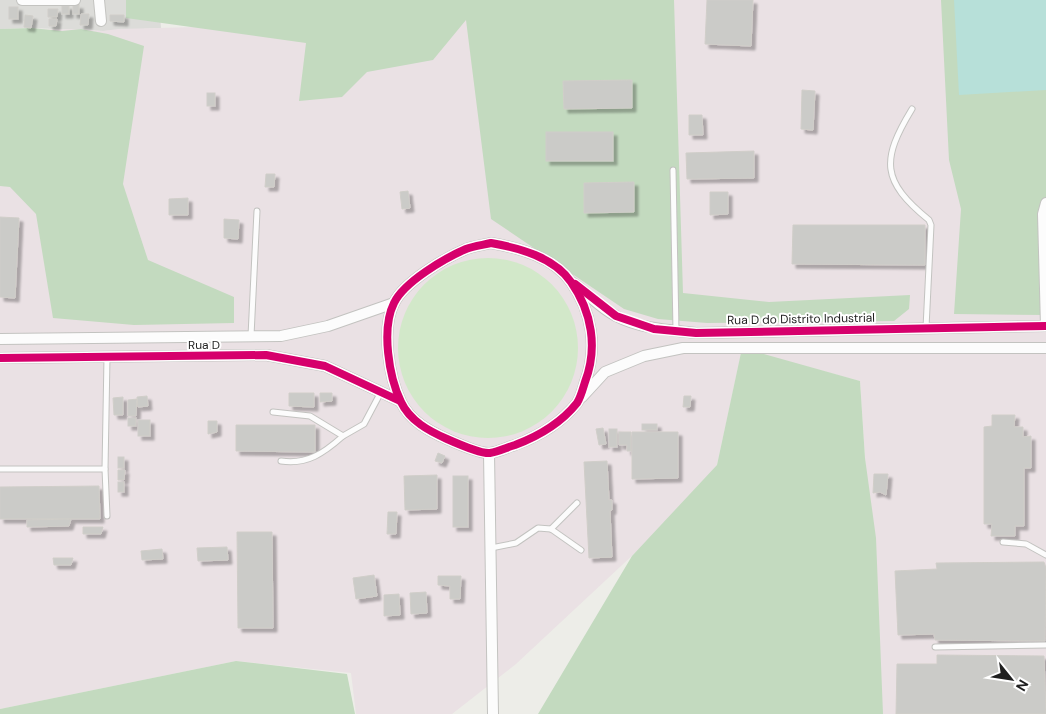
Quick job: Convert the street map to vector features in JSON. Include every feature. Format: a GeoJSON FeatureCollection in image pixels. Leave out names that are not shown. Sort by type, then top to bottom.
{"type":"FeatureCollection","features":[{"type":"Feature","properties":{"kind":"street"},"geometry":{"type":"LineString","coordinates":[[22,0],[75,0]]}},
{"type":"Feature","properties":{"kind":"street"},"geometry":{"type":"LineString","coordinates":[[99,0],[101,21]]}},
{"type":"Feature","properties":{"kind":"street"},"geometry":{"type":"LineString","coordinates":[[1046,203],[1043,214],[1046,326]]}},
{"type":"Feature","properties":{"kind":"street","name":"Rua D do Distrito Industrial"},"geometry":{"type":"LineString","coordinates":[[394,303],[412,282],[435,266],[466,249],[491,243],[520,249],[550,263],[616,316],[654,329],[696,333],[1046,326]]}},
{"type":"Feature","properties":{"kind":"street"},"geometry":{"type":"LineString","coordinates":[[571,281],[592,330],[592,363],[578,402]]}},
{"type":"Feature","properties":{"kind":"street"},"geometry":{"type":"LineString","coordinates":[[394,303],[388,332],[388,363],[400,401],[407,412],[428,430],[452,441],[489,453],[533,438],[555,424],[605,372],[644,356],[684,348],[1046,348]]}},
{"type":"Feature","properties":{"kind":"street","name":"Rua D"},"geometry":{"type":"LineString","coordinates":[[0,339],[281,336],[328,326],[394,303]]}},
{"type":"Feature","properties":{"kind":"street"},"geometry":{"type":"LineString","coordinates":[[89,338],[89,357]]}},
{"type":"Feature","properties":{"kind":"street","name":"Rua D"},"geometry":{"type":"LineString","coordinates":[[0,358],[266,356],[325,366],[400,401]]}},
{"type":"Feature","properties":{"kind":"street"},"geometry":{"type":"LineString","coordinates":[[489,453],[493,714]]}},
{"type":"Feature","properties":{"kind":"lane"},"geometry":{"type":"LineString","coordinates":[[912,109],[894,141],[892,177],[903,196],[929,220],[931,225],[926,328]]}},
{"type":"Feature","properties":{"kind":"lane"},"geometry":{"type":"LineString","coordinates":[[673,170],[676,331]]}},
{"type":"Feature","properties":{"kind":"lane"},"geometry":{"type":"LineString","coordinates":[[251,336],[257,211]]}},
{"type":"Feature","properties":{"kind":"lane"},"geometry":{"type":"LineString","coordinates":[[107,357],[105,470],[107,516]]}},
{"type":"Feature","properties":{"kind":"lane"},"geometry":{"type":"LineString","coordinates":[[281,461],[296,463],[323,454],[342,436],[364,424],[381,392]]}},
{"type":"Feature","properties":{"kind":"lane"},"geometry":{"type":"LineString","coordinates":[[273,412],[310,416],[342,436]]}},
{"type":"Feature","properties":{"kind":"lane"},"geometry":{"type":"LineString","coordinates":[[0,468],[105,470]]}},
{"type":"Feature","properties":{"kind":"lane"},"geometry":{"type":"LineString","coordinates":[[551,529],[577,502]]}},
{"type":"Feature","properties":{"kind":"lane"},"geometry":{"type":"LineString","coordinates":[[490,548],[516,544],[538,528],[551,529],[580,550]]}},
{"type":"Feature","properties":{"kind":"lane"},"geometry":{"type":"LineString","coordinates":[[1003,542],[1026,544],[1046,554]]}},
{"type":"Feature","properties":{"kind":"lane"},"geometry":{"type":"LineString","coordinates":[[935,647],[1046,645]]}},
{"type":"Feature","properties":{"kind":"shaded area"},"geometry":{"type":"Polygon","coordinates":[[[0,0],[159,0],[161,28],[103,31],[31,28],[0,29],[0,0]]]}},
{"type":"Feature","properties":{"kind":"shaded area"},"geometry":{"type":"Polygon","coordinates":[[[354,0],[1046,0],[1046,714],[882,714],[860,381],[742,349],[717,465],[695,497],[516,664],[452,714],[356,714],[351,673],[236,661],[0,709],[0,30],[81,29],[103,31],[118,29],[318,24],[354,0]]]}},
{"type":"Feature","properties":{"kind":"shaded area"},"geometry":{"type":"Polygon","coordinates":[[[954,0],[1046,0],[1046,90],[959,95],[954,0]]]}},
{"type":"Feature","properties":{"kind":"green space"},"geometry":{"type":"Polygon","coordinates":[[[126,0],[674,0],[683,293],[769,302],[910,295],[909,309],[894,321],[707,323],[658,319],[624,309],[491,219],[466,20],[433,60],[367,72],[342,97],[299,101],[306,43],[126,18],[126,0]]]}},
{"type":"Feature","properties":{"kind":"green space"},"geometry":{"type":"Polygon","coordinates":[[[941,0],[1046,0],[1046,315],[954,314],[961,209],[949,160],[941,0]]]}},
{"type":"Feature","properties":{"kind":"green space"},"geometry":{"type":"Polygon","coordinates":[[[31,28],[62,31],[81,29],[108,34],[144,46],[123,184],[148,260],[234,297],[234,323],[134,325],[53,318],[36,214],[10,187],[0,186],[0,29],[31,28]]]}},
{"type":"Feature","properties":{"kind":"green space"},"geometry":{"type":"Polygon","coordinates":[[[479,258],[497,258],[523,264],[552,284],[572,313],[577,330],[577,366],[572,383],[552,412],[523,432],[506,437],[479,438],[462,435],[445,428],[418,405],[408,391],[401,374],[398,357],[398,339],[401,322],[408,305],[431,278],[445,268],[462,261],[479,258]]]}},
{"type":"Feature","properties":{"kind":"green space"},"geometry":{"type":"Polygon","coordinates":[[[742,348],[860,381],[865,458],[876,538],[883,714],[538,714],[632,556],[717,465],[742,348]]]}},
{"type":"Feature","properties":{"kind":"green space"},"geometry":{"type":"Polygon","coordinates":[[[236,661],[347,674],[355,714],[0,714],[0,709],[236,661]]]}},
{"type":"Feature","properties":{"kind":"building"},"geometry":{"type":"Polygon","coordinates":[[[707,0],[753,0],[751,46],[705,44],[707,0]]]}},
{"type":"Feature","properties":{"kind":"building"},"geometry":{"type":"Polygon","coordinates":[[[73,5],[79,5],[79,14],[73,14],[73,5]]]}},
{"type":"Feature","properties":{"kind":"building"},"geometry":{"type":"Polygon","coordinates":[[[62,6],[69,6],[69,14],[62,14],[62,6]]]}},
{"type":"Feature","properties":{"kind":"building"},"geometry":{"type":"Polygon","coordinates":[[[9,7],[18,7],[18,19],[9,19],[9,7]]]}},
{"type":"Feature","properties":{"kind":"building"},"geometry":{"type":"Polygon","coordinates":[[[48,9],[58,9],[57,17],[48,17],[48,9]]]}},
{"type":"Feature","properties":{"kind":"building"},"geometry":{"type":"Polygon","coordinates":[[[81,14],[89,14],[88,25],[80,25],[81,14]]]}},
{"type":"Feature","properties":{"kind":"building"},"geometry":{"type":"Polygon","coordinates":[[[25,15],[33,16],[31,28],[24,27],[25,15]]]}},
{"type":"Feature","properties":{"kind":"building"},"geometry":{"type":"Polygon","coordinates":[[[110,15],[124,15],[124,22],[110,21],[110,15]]]}},
{"type":"Feature","properties":{"kind":"building"},"geometry":{"type":"Polygon","coordinates":[[[49,19],[57,19],[56,26],[49,26],[49,19]]]}},
{"type":"Feature","properties":{"kind":"building"},"geometry":{"type":"Polygon","coordinates":[[[632,80],[632,108],[564,109],[563,81],[632,80]]]}},
{"type":"Feature","properties":{"kind":"building"},"geometry":{"type":"Polygon","coordinates":[[[802,90],[815,91],[813,130],[801,129],[802,90]]]}},
{"type":"Feature","properties":{"kind":"building"},"geometry":{"type":"Polygon","coordinates":[[[207,93],[215,93],[215,106],[207,106],[207,93]]]}},
{"type":"Feature","properties":{"kind":"building"},"geometry":{"type":"Polygon","coordinates":[[[689,115],[702,115],[703,135],[689,135],[689,115]]]}},
{"type":"Feature","properties":{"kind":"building"},"geometry":{"type":"Polygon","coordinates":[[[546,132],[613,132],[613,161],[546,161],[546,132]]]}},
{"type":"Feature","properties":{"kind":"building"},"geometry":{"type":"Polygon","coordinates":[[[754,151],[754,178],[687,179],[686,153],[754,151]]]}},
{"type":"Feature","properties":{"kind":"building"},"geometry":{"type":"Polygon","coordinates":[[[266,174],[275,174],[274,187],[265,187],[266,174]]]}},
{"type":"Feature","properties":{"kind":"building"},"geometry":{"type":"Polygon","coordinates":[[[634,182],[634,212],[584,213],[584,183],[634,182]]]}},
{"type":"Feature","properties":{"kind":"building"},"geometry":{"type":"Polygon","coordinates":[[[408,191],[410,208],[402,209],[400,192],[408,191]]]}},
{"type":"Feature","properties":{"kind":"building"},"geometry":{"type":"Polygon","coordinates":[[[710,192],[728,192],[728,214],[710,215],[710,192]]]}},
{"type":"Feature","properties":{"kind":"building"},"geometry":{"type":"Polygon","coordinates":[[[188,198],[188,215],[169,215],[169,199],[188,198]]]}},
{"type":"Feature","properties":{"kind":"building"},"geometry":{"type":"Polygon","coordinates":[[[0,217],[19,218],[15,298],[0,297],[0,217]]]}},
{"type":"Feature","properties":{"kind":"building"},"geometry":{"type":"Polygon","coordinates":[[[224,219],[239,220],[238,239],[224,238],[224,219]]]}},
{"type":"Feature","properties":{"kind":"building"},"geometry":{"type":"Polygon","coordinates":[[[793,225],[925,225],[925,265],[792,264],[793,225]]]}},
{"type":"Feature","properties":{"kind":"building"},"geometry":{"type":"Polygon","coordinates":[[[289,393],[314,393],[314,407],[289,406],[289,393]]]}},
{"type":"Feature","properties":{"kind":"building"},"geometry":{"type":"Polygon","coordinates":[[[320,393],[332,393],[332,401],[320,402],[320,393]]]}},
{"type":"Feature","properties":{"kind":"building"},"geometry":{"type":"Polygon","coordinates":[[[147,396],[148,406],[138,407],[137,397],[147,396]]]}},
{"type":"Feature","properties":{"kind":"building"},"geometry":{"type":"Polygon","coordinates":[[[684,396],[691,396],[690,407],[683,407],[684,396]]]}},
{"type":"Feature","properties":{"kind":"building"},"geometry":{"type":"Polygon","coordinates":[[[123,397],[123,415],[114,415],[113,398],[123,397]]]}},
{"type":"Feature","properties":{"kind":"building"},"geometry":{"type":"Polygon","coordinates":[[[137,399],[136,416],[128,416],[128,400],[137,399]]]}},
{"type":"Feature","properties":{"kind":"building"},"geometry":{"type":"Polygon","coordinates":[[[992,415],[1015,415],[1014,427],[1023,427],[1023,437],[1031,436],[1031,468],[1024,468],[1024,526],[1015,526],[1015,536],[991,536],[992,524],[984,524],[984,427],[992,426],[992,415]]]}},
{"type":"Feature","properties":{"kind":"building"},"geometry":{"type":"Polygon","coordinates":[[[128,418],[136,418],[136,426],[128,426],[128,418]]]}},
{"type":"Feature","properties":{"kind":"building"},"geometry":{"type":"Polygon","coordinates":[[[138,420],[150,420],[150,436],[138,436],[138,420]]]}},
{"type":"Feature","properties":{"kind":"building"},"geometry":{"type":"Polygon","coordinates":[[[208,421],[217,421],[217,432],[208,434],[208,421]]]}},
{"type":"Feature","properties":{"kind":"building"},"geometry":{"type":"Polygon","coordinates":[[[642,424],[657,424],[657,430],[642,430],[642,424]]]}},
{"type":"Feature","properties":{"kind":"building"},"geometry":{"type":"Polygon","coordinates":[[[236,425],[315,425],[315,452],[236,451],[236,425]]]}},
{"type":"Feature","properties":{"kind":"building"},"geometry":{"type":"Polygon","coordinates":[[[603,428],[606,444],[599,445],[596,429],[603,428]]]}},
{"type":"Feature","properties":{"kind":"building"},"geometry":{"type":"Polygon","coordinates":[[[609,429],[617,429],[617,447],[609,447],[609,429]]]}},
{"type":"Feature","properties":{"kind":"building"},"geometry":{"type":"Polygon","coordinates":[[[619,432],[631,432],[631,451],[627,451],[627,445],[619,445],[619,432]]]}},
{"type":"Feature","properties":{"kind":"building"},"geometry":{"type":"Polygon","coordinates":[[[632,432],[678,432],[678,478],[632,479],[632,432]]]}},
{"type":"Feature","properties":{"kind":"building"},"geometry":{"type":"Polygon","coordinates":[[[438,453],[445,456],[442,463],[435,461],[438,453]]]}},
{"type":"Feature","properties":{"kind":"building"},"geometry":{"type":"Polygon","coordinates":[[[118,457],[124,457],[124,468],[118,468],[118,457]]]}},
{"type":"Feature","properties":{"kind":"building"},"geometry":{"type":"Polygon","coordinates":[[[607,461],[609,500],[612,500],[612,510],[610,511],[612,557],[589,558],[584,462],[607,461]]]}},
{"type":"Feature","properties":{"kind":"building"},"geometry":{"type":"Polygon","coordinates":[[[118,470],[125,470],[124,480],[118,480],[118,470]]]}},
{"type":"Feature","properties":{"kind":"building"},"geometry":{"type":"Polygon","coordinates":[[[874,474],[888,474],[886,495],[880,492],[873,493],[874,474]]]}},
{"type":"Feature","properties":{"kind":"building"},"geometry":{"type":"Polygon","coordinates":[[[437,475],[437,509],[405,510],[404,476],[437,475]]]}},
{"type":"Feature","properties":{"kind":"building"},"geometry":{"type":"Polygon","coordinates":[[[453,476],[468,476],[468,527],[453,527],[453,476]]]}},
{"type":"Feature","properties":{"kind":"building"},"geometry":{"type":"Polygon","coordinates":[[[118,482],[124,482],[124,492],[118,492],[118,482]]]}},
{"type":"Feature","properties":{"kind":"building"},"geometry":{"type":"Polygon","coordinates":[[[99,486],[100,519],[0,519],[0,487],[99,486]]]}},
{"type":"Feature","properties":{"kind":"building"},"geometry":{"type":"Polygon","coordinates":[[[388,512],[397,512],[396,534],[387,534],[388,512]]]}},
{"type":"Feature","properties":{"kind":"building"},"geometry":{"type":"Polygon","coordinates":[[[71,519],[69,526],[27,527],[27,520],[71,519]]]}},
{"type":"Feature","properties":{"kind":"building"},"geometry":{"type":"Polygon","coordinates":[[[83,527],[103,527],[101,534],[83,534],[83,527]]]}},
{"type":"Feature","properties":{"kind":"building"},"geometry":{"type":"Polygon","coordinates":[[[237,532],[272,532],[273,628],[238,628],[237,532]]]}},
{"type":"Feature","properties":{"kind":"building"},"geometry":{"type":"Polygon","coordinates":[[[227,547],[228,560],[198,561],[197,548],[227,547]]]}},
{"type":"Feature","properties":{"kind":"building"},"geometry":{"type":"Polygon","coordinates":[[[162,549],[163,559],[142,560],[141,551],[162,549]]]}},
{"type":"Feature","properties":{"kind":"building"},"geometry":{"type":"Polygon","coordinates":[[[53,558],[73,558],[71,565],[54,565],[53,558]]]}},
{"type":"Feature","properties":{"kind":"building"},"geometry":{"type":"Polygon","coordinates":[[[1044,562],[1046,569],[1045,641],[935,640],[934,634],[898,635],[895,571],[937,569],[936,563],[1044,562]]]}},
{"type":"Feature","properties":{"kind":"building"},"geometry":{"type":"Polygon","coordinates":[[[374,575],[377,596],[356,599],[353,578],[374,575]]]}},
{"type":"Feature","properties":{"kind":"building"},"geometry":{"type":"Polygon","coordinates":[[[438,576],[461,576],[460,599],[450,599],[450,586],[438,585],[438,576]]]}},
{"type":"Feature","properties":{"kind":"building"},"geometry":{"type":"Polygon","coordinates":[[[426,592],[427,613],[411,614],[410,593],[426,592]]]}},
{"type":"Feature","properties":{"kind":"building"},"geometry":{"type":"Polygon","coordinates":[[[399,594],[400,615],[384,616],[384,595],[399,594]]]}},
{"type":"Feature","properties":{"kind":"building"},"geometry":{"type":"Polygon","coordinates":[[[937,655],[1044,656],[1046,714],[896,714],[897,664],[937,664],[937,655]]]}},
{"type":"Feature","properties":{"kind":"cycle path"},"geometry":{"type":"LineString","coordinates":[[491,243],[535,255],[546,260],[564,273],[584,306],[591,330],[592,343],[589,369],[583,390],[577,403],[571,410],[557,423],[541,433],[515,445],[490,453],[469,448],[440,436],[421,425],[409,415],[401,402],[393,380],[387,339],[390,314],[394,303],[407,287],[426,272],[457,253],[491,243]]}},
{"type":"Feature","properties":{"kind":"cycle path"},"geometry":{"type":"LineString","coordinates":[[575,284],[616,316],[654,329],[696,333],[1046,326]]}},
{"type":"Feature","properties":{"kind":"cycle path"},"geometry":{"type":"LineString","coordinates":[[0,358],[266,355],[325,366],[400,401]]}}]}
